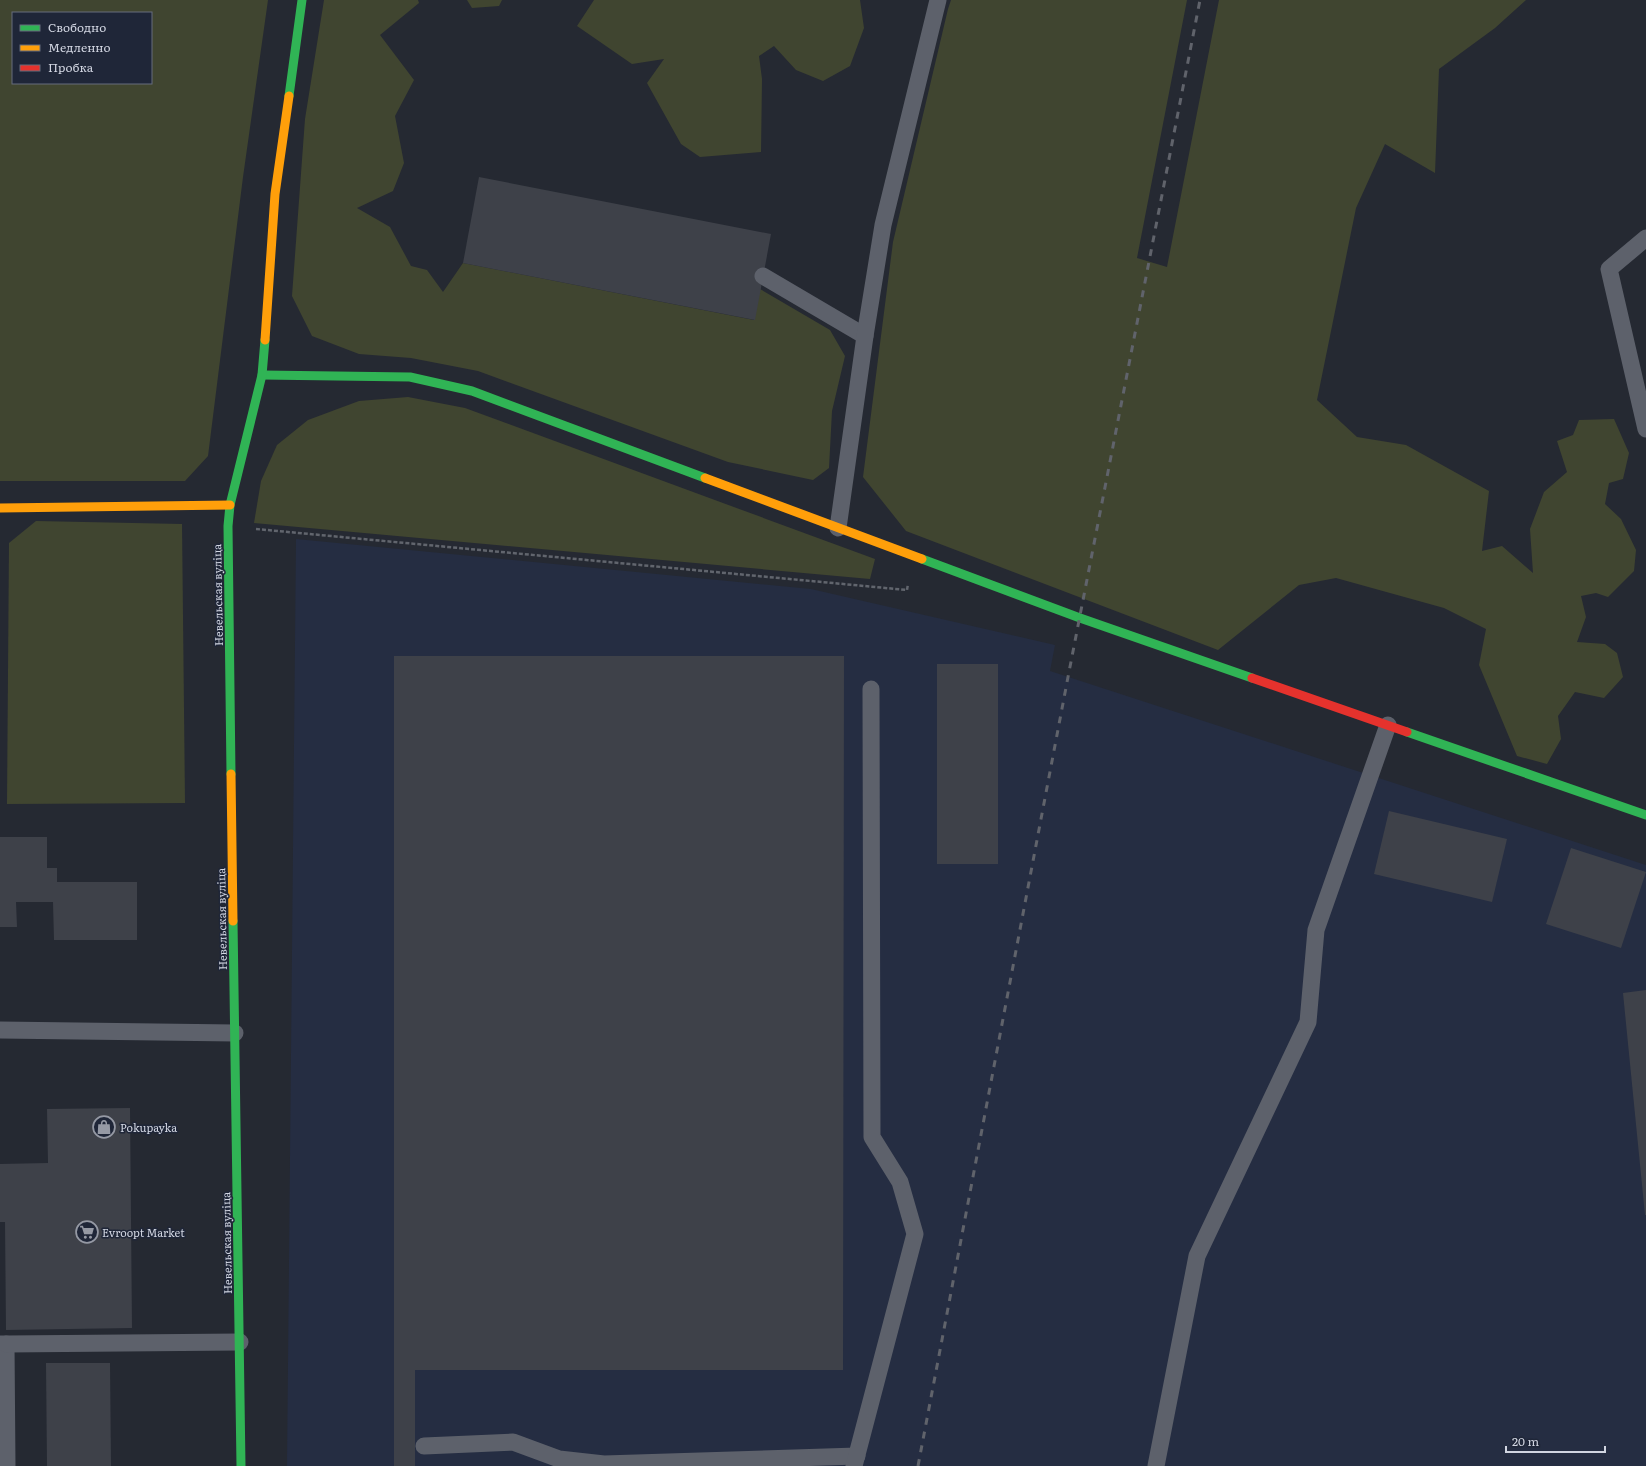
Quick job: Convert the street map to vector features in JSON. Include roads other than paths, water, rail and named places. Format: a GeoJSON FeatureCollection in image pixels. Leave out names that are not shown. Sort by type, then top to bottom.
{"type":"FeatureCollection","features":[{"type":"Feature","properties":{"kind":"street","name":"Невельская вуліца"},"geometry":{"type":"LineString","coordinates":[[241,1466],[228,526],[230,506],[262,375],[275,194],[302,0]]}},
{"type":"Feature","properties":{"kind":"street"},"geometry":{"type":"LineString","coordinates":[[262,375],[410,377],[472,391],[1080,618],[1646,815]]}},
{"type":"Feature","properties":{"kind":"street"},"geometry":{"type":"LineString","coordinates":[[0,508],[230,506]]}},
{"type":"Feature","properties":{"kind":"lane"},"geometry":{"type":"LineString","coordinates":[[838,528],[865,336],[883,225],[938,0]]}},
{"type":"Feature","properties":{"kind":"lane"},"geometry":{"type":"LineString","coordinates":[[1646,238],[1609,269],[1646,429]]}},
{"type":"Feature","properties":{"kind":"lane"},"geometry":{"type":"LineString","coordinates":[[763,276],[865,336]]}},
{"type":"Feature","properties":{"kind":"lane"},"geometry":{"type":"LineString","coordinates":[[424,1446],[513,1442],[559,1459],[604,1465],[856,1461],[915,1234],[900,1182],[872,1137],[871,689]]}},
{"type":"Feature","properties":{"kind":"lane"},"geometry":{"type":"LineString","coordinates":[[1156,1466],[1197,1256],[1308,1022],[1316,930],[1388,725]]}},
{"type":"Feature","properties":{"kind":"lane"},"geometry":{"type":"LineString","coordinates":[[0,1030],[235,1033]]}},
{"type":"Feature","properties":{"kind":"lane"},"geometry":{"type":"LineString","coordinates":[[7,1466],[3,1344],[240,1342]]}},
{"type":"Feature","properties":{"kind":"railway"},"geometry":{"type":"LineString","coordinates":[[918,1466],[1068,677],[1200,0]]}},
{"type":"Feature","properties":{"kind":"place","name":"Pokupayka"},"geometry":{"type":"Point","coordinates":[104,1127]}},
{"type":"Feature","properties":{"kind":"place","name":"Evroopt Market"},"geometry":{"type":"Point","coordinates":[87,1232]}}]}
